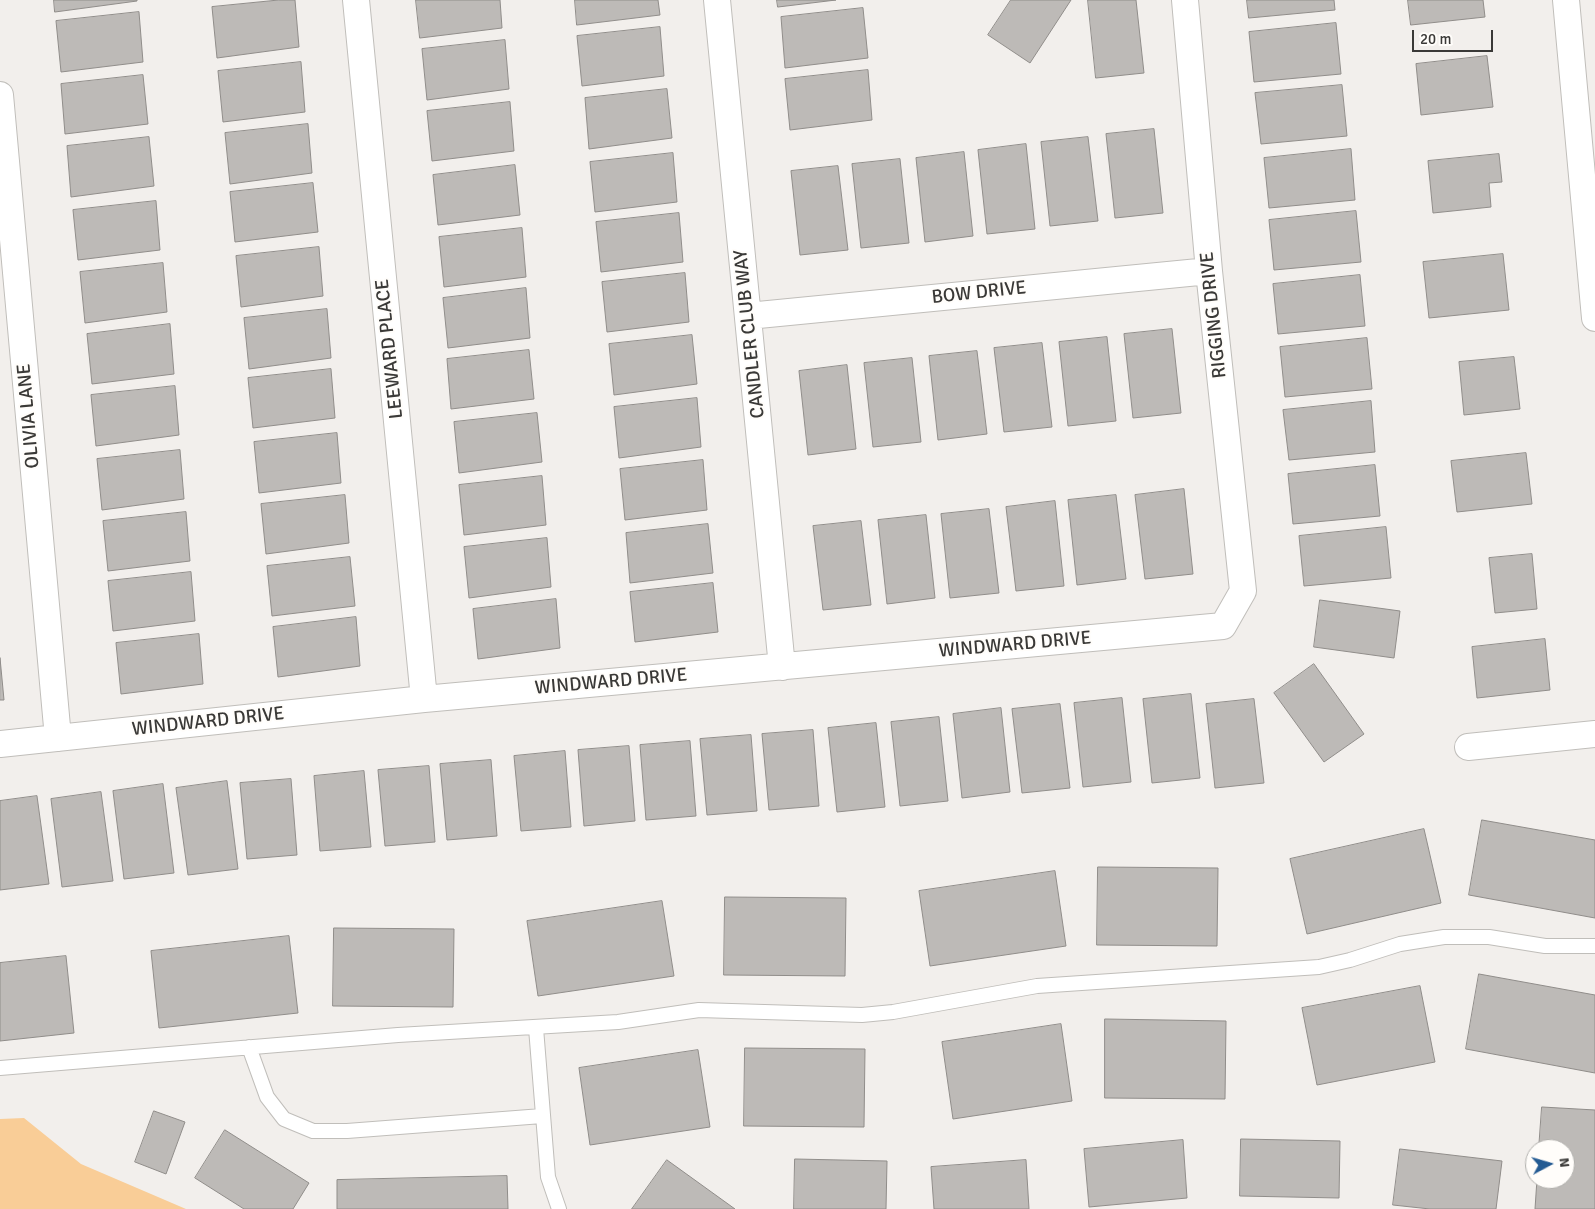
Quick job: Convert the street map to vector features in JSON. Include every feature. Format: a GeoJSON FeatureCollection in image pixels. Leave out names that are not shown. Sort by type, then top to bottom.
{"type":"FeatureCollection","features":[{"type":"Feature","properties":{"kind":"street","name":"LEEWARD PLACE"},"geometry":{"type":"LineString","coordinates":[[356,0],[424,699]]}},
{"type":"Feature","properties":{"kind":"street","name":"CANDLER CLUB WAY"},"geometry":{"type":"LineString","coordinates":[[717,0],[782,667]]}},
{"type":"Feature","properties":{"kind":"street","name":"RIGGING DRIVE"},"geometry":{"type":"LineString","coordinates":[[1185,0],[1209,271],[1243,591],[1223,626]]}},
{"type":"Feature","properties":{"kind":"street"},"geometry":{"type":"LineString","coordinates":[[1566,0],[1595,318]]}},
{"type":"Feature","properties":{"kind":"street","name":"OLIVIA LANE"},"geometry":{"type":"LineString","coordinates":[[0,95],[58,738]]}},
{"type":"Feature","properties":{"kind":"street","name":"BOW DRIVE"},"geometry":{"type":"LineString","coordinates":[[748,316],[1209,271]]}},
{"type":"Feature","properties":{"kind":"street","name":"WINDWARD DRIVE"},"geometry":{"type":"LineString","coordinates":[[0,744],[424,699],[1223,626]]}},
{"type":"Feature","properties":{"kind":"street"},"geometry":{"type":"LineString","coordinates":[[1468,747],[1595,734]]}},
{"type":"Feature","properties":{"kind":"lane"},"geometry":{"type":"LineString","coordinates":[[0,1068],[398,1035],[618,1022],[699,1010],[870,1014],[1037,986],[1319,967],[1350,960],[1400,944],[1444,937],[1489,937],[1544,946],[1595,946]]}},
{"type":"Feature","properties":{"kind":"lane"},"geometry":{"type":"LineString","coordinates":[[536,1028],[548,1177],[559,1209]]}},
{"type":"Feature","properties":{"kind":"lane"},"geometry":{"type":"LineString","coordinates":[[249,1047],[267,1097],[284,1119],[313,1131],[347,1131],[542,1116]]}},
{"type":"Feature","properties":{"kind":"shaded area"},"geometry":{"type":"Polygon","coordinates":[[[24,1118],[81,1164],[186,1209],[0,1209],[0,1119],[24,1118]]]}},
{"type":"Feature","properties":{"kind":"building"},"geometry":{"type":"Polygon","coordinates":[[[54,0],[137,0],[137,1],[55,12],[54,0]]]}},
{"type":"Feature","properties":{"kind":"building"},"geometry":{"type":"Polygon","coordinates":[[[295,0],[299,47],[217,58],[212,7],[295,0]]]}},
{"type":"Feature","properties":{"kind":"building"},"geometry":{"type":"Polygon","coordinates":[[[416,0],[500,0],[502,28],[420,38],[416,0]]]}},
{"type":"Feature","properties":{"kind":"building"},"geometry":{"type":"Polygon","coordinates":[[[575,0],[658,0],[660,15],[577,25],[575,0]]]}},
{"type":"Feature","properties":{"kind":"building"},"geometry":{"type":"Polygon","coordinates":[[[777,0],[836,0],[778,7],[777,0]]]}},
{"type":"Feature","properties":{"kind":"building"},"geometry":{"type":"Polygon","coordinates":[[[1011,0],[1071,0],[1030,63],[988,35],[1011,0]]]}},
{"type":"Feature","properties":{"kind":"building"},"geometry":{"type":"Polygon","coordinates":[[[1088,0],[1136,0],[1144,73],[1096,78],[1088,0]]]}},
{"type":"Feature","properties":{"kind":"building"},"geometry":{"type":"Polygon","coordinates":[[[1247,0],[1334,0],[1335,10],[1249,18],[1247,0]]]}},
{"type":"Feature","properties":{"kind":"building"},"geometry":{"type":"Polygon","coordinates":[[[1408,0],[1483,0],[1485,17],[1411,25],[1408,0]]]}},
{"type":"Feature","properties":{"kind":"building"},"geometry":{"type":"Polygon","coordinates":[[[863,8],[868,58],[785,68],[781,17],[863,8]]]}},
{"type":"Feature","properties":{"kind":"building"},"geometry":{"type":"Polygon","coordinates":[[[139,12],[143,62],[61,72],[56,21],[139,12]]]}},
{"type":"Feature","properties":{"kind":"building"},"geometry":{"type":"Polygon","coordinates":[[[1336,23],[1341,74],[1254,82],[1249,32],[1336,23]]]}},
{"type":"Feature","properties":{"kind":"building"},"geometry":{"type":"Polygon","coordinates":[[[660,27],[664,76],[582,86],[577,36],[660,27]]]}},
{"type":"Feature","properties":{"kind":"building"},"geometry":{"type":"Polygon","coordinates":[[[505,40],[509,89],[427,100],[422,49],[505,40]]]}},
{"type":"Feature","properties":{"kind":"building"},"geometry":{"type":"Polygon","coordinates":[[[1487,56],[1493,107],[1421,115],[1416,64],[1487,56]]]}},
{"type":"Feature","properties":{"kind":"building"},"geometry":{"type":"Polygon","coordinates":[[[301,62],[305,112],[223,122],[218,71],[301,62]]]}},
{"type":"Feature","properties":{"kind":"building"},"geometry":{"type":"Polygon","coordinates":[[[868,70],[872,120],[790,130],[785,79],[868,70]]]}},
{"type":"Feature","properties":{"kind":"building"},"geometry":{"type":"Polygon","coordinates":[[[143,75],[148,124],[65,134],[61,84],[143,75]]]}},
{"type":"Feature","properties":{"kind":"building"},"geometry":{"type":"Polygon","coordinates":[[[1342,85],[1347,136],[1261,144],[1255,93],[1342,85]]]}},
{"type":"Feature","properties":{"kind":"building"},"geometry":{"type":"Polygon","coordinates":[[[667,89],[672,138],[589,149],[585,98],[667,89]]]}},
{"type":"Feature","properties":{"kind":"building"},"geometry":{"type":"Polygon","coordinates":[[[510,102],[514,151],[432,161],[427,111],[510,102]]]}},
{"type":"Feature","properties":{"kind":"building"},"geometry":{"type":"Polygon","coordinates":[[[308,124],[312,173],[230,184],[225,133],[308,124]]]}},
{"type":"Feature","properties":{"kind":"building"},"geometry":{"type":"Polygon","coordinates":[[[1154,129],[1163,213],[1115,218],[1106,134],[1154,129]]]}},
{"type":"Feature","properties":{"kind":"building"},"geometry":{"type":"Polygon","coordinates":[[[149,137],[154,186],[71,197],[67,146],[149,137]]]}},
{"type":"Feature","properties":{"kind":"building"},"geometry":{"type":"Polygon","coordinates":[[[1088,137],[1098,221],[1050,226],[1041,142],[1088,137]]]}},
{"type":"Feature","properties":{"kind":"building"},"geometry":{"type":"Polygon","coordinates":[[[1026,144],[1035,229],[987,234],[978,150],[1026,144]]]}},
{"type":"Feature","properties":{"kind":"building"},"geometry":{"type":"Polygon","coordinates":[[[1351,149],[1355,200],[1269,208],[1264,158],[1351,149]]]}},
{"type":"Feature","properties":{"kind":"building"},"geometry":{"type":"Polygon","coordinates":[[[964,152],[973,236],[925,242],[916,158],[964,152]]]}},
{"type":"Feature","properties":{"kind":"building"},"geometry":{"type":"Polygon","coordinates":[[[673,153],[677,202],[595,212],[590,162],[673,153]]]}},
{"type":"Feature","properties":{"kind":"building"},"geometry":{"type":"Polygon","coordinates":[[[1499,154],[1502,182],[1489,183],[1491,207],[1433,213],[1428,161],[1499,154]]]}},
{"type":"Feature","properties":{"kind":"building"},"geometry":{"type":"Polygon","coordinates":[[[900,159],[909,243],[861,248],[852,164],[900,159]]]}},
{"type":"Feature","properties":{"kind":"building"},"geometry":{"type":"Polygon","coordinates":[[[515,165],[520,215],[438,225],[433,175],[515,165]]]}},
{"type":"Feature","properties":{"kind":"building"},"geometry":{"type":"Polygon","coordinates":[[[838,166],[848,250],[800,255],[791,171],[838,166]]]}},
{"type":"Feature","properties":{"kind":"building"},"geometry":{"type":"Polygon","coordinates":[[[313,183],[318,232],[235,242],[230,192],[313,183]]]}},
{"type":"Feature","properties":{"kind":"building"},"geometry":{"type":"Polygon","coordinates":[[[156,201],[160,250],[78,260],[73,210],[156,201]]]}},
{"type":"Feature","properties":{"kind":"building"},"geometry":{"type":"Polygon","coordinates":[[[1356,211],[1361,262],[1274,270],[1269,220],[1356,211]]]}},
{"type":"Feature","properties":{"kind":"building"},"geometry":{"type":"Polygon","coordinates":[[[679,213],[683,262],[601,272],[596,222],[679,213]]]}},
{"type":"Feature","properties":{"kind":"building"},"geometry":{"type":"Polygon","coordinates":[[[522,228],[526,277],[444,287],[439,237],[522,228]]]}},
{"type":"Feature","properties":{"kind":"building"},"geometry":{"type":"Polygon","coordinates":[[[319,247],[323,296],[241,307],[236,256],[319,247]]]}},
{"type":"Feature","properties":{"kind":"building"},"geometry":{"type":"Polygon","coordinates":[[[1503,254],[1509,310],[1429,318],[1423,262],[1503,254]]]}},
{"type":"Feature","properties":{"kind":"building"},"geometry":{"type":"Polygon","coordinates":[[[163,263],[167,312],[85,323],[80,272],[163,263]]]}},
{"type":"Feature","properties":{"kind":"building"},"geometry":{"type":"Polygon","coordinates":[[[685,273],[689,322],[607,332],[602,282],[685,273]]]}},
{"type":"Feature","properties":{"kind":"building"},"geometry":{"type":"Polygon","coordinates":[[[1360,275],[1365,326],[1278,334],[1273,284],[1360,275]]]}},
{"type":"Feature","properties":{"kind":"building"},"geometry":{"type":"Polygon","coordinates":[[[526,288],[530,338],[448,348],[443,298],[526,288]]]}},
{"type":"Feature","properties":{"kind":"building"},"geometry":{"type":"Polygon","coordinates":[[[327,309],[331,358],[249,369],[244,318],[327,309]]]}},
{"type":"Feature","properties":{"kind":"building"},"geometry":{"type":"Polygon","coordinates":[[[170,324],[174,374],[92,384],[87,334],[170,324]]]}},
{"type":"Feature","properties":{"kind":"building"},"geometry":{"type":"Polygon","coordinates":[[[1172,329],[1181,413],[1133,418],[1124,334],[1172,329]]]}},
{"type":"Feature","properties":{"kind":"building"},"geometry":{"type":"Polygon","coordinates":[[[692,335],[697,384],[614,395],[609,344],[692,335]]]}},
{"type":"Feature","properties":{"kind":"building"},"geometry":{"type":"Polygon","coordinates":[[[1107,337],[1116,421],[1068,426],[1059,342],[1107,337]]]}},
{"type":"Feature","properties":{"kind":"building"},"geometry":{"type":"Polygon","coordinates":[[[1367,338],[1372,389],[1285,397],[1280,347],[1367,338]]]}},
{"type":"Feature","properties":{"kind":"building"},"geometry":{"type":"Polygon","coordinates":[[[1042,343],[1052,427],[1004,432],[994,348],[1042,343]]]}},
{"type":"Feature","properties":{"kind":"building"},"geometry":{"type":"Polygon","coordinates":[[[529,350],[534,399],[451,409],[447,359],[529,350]]]}},
{"type":"Feature","properties":{"kind":"building"},"geometry":{"type":"Polygon","coordinates":[[[977,351],[987,434],[938,440],[929,356],[977,351]]]}},
{"type":"Feature","properties":{"kind":"building"},"geometry":{"type":"Polygon","coordinates":[[[1514,357],[1520,409],[1464,415],[1459,362],[1514,357]]]}},
{"type":"Feature","properties":{"kind":"building"},"geometry":{"type":"Polygon","coordinates":[[[912,358],[921,442],[873,447],[864,363],[912,358]]]}},
{"type":"Feature","properties":{"kind":"building"},"geometry":{"type":"Polygon","coordinates":[[[847,365],[856,449],[808,455],[799,371],[847,365]]]}},
{"type":"Feature","properties":{"kind":"building"},"geometry":{"type":"Polygon","coordinates":[[[331,369],[335,418],[253,428],[248,378],[331,369]]]}},
{"type":"Feature","properties":{"kind":"building"},"geometry":{"type":"Polygon","coordinates":[[[175,386],[179,435],[96,446],[91,395],[175,386]]]}},
{"type":"Feature","properties":{"kind":"building"},"geometry":{"type":"Polygon","coordinates":[[[697,398],[701,447],[619,458],[614,407],[697,398]]]}},
{"type":"Feature","properties":{"kind":"building"},"geometry":{"type":"Polygon","coordinates":[[[1371,401],[1375,452],[1289,460],[1283,410],[1371,401]]]}},
{"type":"Feature","properties":{"kind":"building"},"geometry":{"type":"Polygon","coordinates":[[[537,413],[542,462],[459,473],[454,422],[537,413]]]}},
{"type":"Feature","properties":{"kind":"building"},"geometry":{"type":"Polygon","coordinates":[[[337,433],[341,483],[259,493],[254,442],[337,433]]]}},
{"type":"Feature","properties":{"kind":"building"},"geometry":{"type":"Polygon","coordinates":[[[180,450],[184,499],[102,510],[97,459],[180,450]]]}},
{"type":"Feature","properties":{"kind":"building"},"geometry":{"type":"Polygon","coordinates":[[[1526,453],[1532,504],[1457,512],[1451,461],[1526,453]]]}},
{"type":"Feature","properties":{"kind":"building"},"geometry":{"type":"Polygon","coordinates":[[[703,460],[707,510],[625,520],[620,469],[703,460]]]}},
{"type":"Feature","properties":{"kind":"building"},"geometry":{"type":"Polygon","coordinates":[[[1375,465],[1380,516],[1293,524],[1288,474],[1375,465]]]}},
{"type":"Feature","properties":{"kind":"building"},"geometry":{"type":"Polygon","coordinates":[[[542,476],[546,525],[464,535],[459,485],[542,476]]]}},
{"type":"Feature","properties":{"kind":"building"},"geometry":{"type":"Polygon","coordinates":[[[1184,489],[1193,574],[1145,579],[1135,495],[1184,489]]]}},
{"type":"Feature","properties":{"kind":"building"},"geometry":{"type":"Polygon","coordinates":[[[345,495],[349,543],[266,554],[261,504],[345,495]]]}},
{"type":"Feature","properties":{"kind":"building"},"geometry":{"type":"Polygon","coordinates":[[[1116,495],[1126,579],[1077,585],[1068,500],[1116,495]]]}},
{"type":"Feature","properties":{"kind":"building"},"geometry":{"type":"Polygon","coordinates":[[[1055,501],[1064,586],[1016,591],[1006,507],[1055,501]]]}},
{"type":"Feature","properties":{"kind":"building"},"geometry":{"type":"Polygon","coordinates":[[[989,509],[999,593],[950,598],[941,514],[989,509]]]}},
{"type":"Feature","properties":{"kind":"building"},"geometry":{"type":"Polygon","coordinates":[[[186,512],[190,561],[108,571],[103,521],[186,512]]]}},
{"type":"Feature","properties":{"kind":"building"},"geometry":{"type":"Polygon","coordinates":[[[926,515],[935,598],[887,604],[878,520],[926,515]]]}},
{"type":"Feature","properties":{"kind":"building"},"geometry":{"type":"Polygon","coordinates":[[[861,521],[871,605],[823,610],[813,526],[861,521]]]}},
{"type":"Feature","properties":{"kind":"building"},"geometry":{"type":"Polygon","coordinates":[[[708,524],[713,573],[630,583],[626,533],[708,524]]]}},
{"type":"Feature","properties":{"kind":"building"},"geometry":{"type":"Polygon","coordinates":[[[1386,527],[1391,578],[1304,586],[1299,536],[1386,527]]]}},
{"type":"Feature","properties":{"kind":"building"},"geometry":{"type":"Polygon","coordinates":[[[547,538],[551,587],[469,598],[464,547],[547,538]]]}},
{"type":"Feature","properties":{"kind":"building"},"geometry":{"type":"Polygon","coordinates":[[[1532,554],[1537,609],[1495,613],[1489,558],[1532,554]]]}},
{"type":"Feature","properties":{"kind":"building"},"geometry":{"type":"Polygon","coordinates":[[[350,557],[355,606],[272,616],[267,566],[350,557]]]}},
{"type":"Feature","properties":{"kind":"building"},"geometry":{"type":"Polygon","coordinates":[[[191,572],[195,621],[113,631],[108,581],[191,572]]]}},
{"type":"Feature","properties":{"kind":"building"},"geometry":{"type":"Polygon","coordinates":[[[713,583],[718,632],[635,642],[630,592],[713,583]]]}},
{"type":"Feature","properties":{"kind":"building"},"geometry":{"type":"Polygon","coordinates":[[[556,599],[560,648],[478,659],[473,609],[556,599]]]}},
{"type":"Feature","properties":{"kind":"building"},"geometry":{"type":"Polygon","coordinates":[[[1320,600],[1400,611],[1394,658],[1314,647],[1320,600]]]}},
{"type":"Feature","properties":{"kind":"building"},"geometry":{"type":"Polygon","coordinates":[[[356,617],[360,666],[278,677],[273,627],[356,617]]]}},
{"type":"Feature","properties":{"kind":"building"},"geometry":{"type":"Polygon","coordinates":[[[199,634],[203,684],[121,694],[116,643],[199,634]]]}},
{"type":"Feature","properties":{"kind":"building"},"geometry":{"type":"Polygon","coordinates":[[[1545,639],[1550,690],[1477,698],[1472,647],[1545,639]]]}},
{"type":"Feature","properties":{"kind":"building"},"geometry":{"type":"Polygon","coordinates":[[[0,658],[4,700],[0,700],[0,658]]]}},
{"type":"Feature","properties":{"kind":"building"},"geometry":{"type":"Polygon","coordinates":[[[1314,664],[1364,734],[1324,762],[1274,693],[1314,664]]]}},
{"type":"Feature","properties":{"kind":"building"},"geometry":{"type":"Polygon","coordinates":[[[1191,694],[1200,778],[1152,783],[1143,699],[1191,694]]]}},
{"type":"Feature","properties":{"kind":"building"},"geometry":{"type":"Polygon","coordinates":[[[1122,698],[1131,782],[1083,787],[1074,703],[1122,698]]]}},
{"type":"Feature","properties":{"kind":"building"},"geometry":{"type":"Polygon","coordinates":[[[1254,699],[1264,783],[1215,788],[1206,704],[1254,699]]]}},
{"type":"Feature","properties":{"kind":"building"},"geometry":{"type":"Polygon","coordinates":[[[1060,704],[1070,788],[1022,793],[1012,709],[1060,704]]]}},
{"type":"Feature","properties":{"kind":"building"},"geometry":{"type":"Polygon","coordinates":[[[1001,708],[1010,792],[962,798],[953,714],[1001,708]]]}},
{"type":"Feature","properties":{"kind":"building"},"geometry":{"type":"Polygon","coordinates":[[[939,717],[948,801],[900,806],[891,722],[939,717]]]}},
{"type":"Feature","properties":{"kind":"building"},"geometry":{"type":"Polygon","coordinates":[[[876,723],[885,807],[837,812],[828,728],[876,723]]]}},
{"type":"Feature","properties":{"kind":"building"},"geometry":{"type":"Polygon","coordinates":[[[813,730],[819,806],[769,810],[762,734],[813,730]]]}},
{"type":"Feature","properties":{"kind":"building"},"geometry":{"type":"Polygon","coordinates":[[[751,735],[757,811],[707,815],[700,739],[751,735]]]}},
{"type":"Feature","properties":{"kind":"building"},"geometry":{"type":"Polygon","coordinates":[[[690,741],[696,816],[646,820],[640,745],[690,741]]]}},
{"type":"Feature","properties":{"kind":"building"},"geometry":{"type":"Polygon","coordinates":[[[629,746],[635,821],[584,826],[578,750],[629,746]]]}},
{"type":"Feature","properties":{"kind":"building"},"geometry":{"type":"Polygon","coordinates":[[[565,751],[571,827],[521,831],[514,756],[565,751]]]}},
{"type":"Feature","properties":{"kind":"building"},"geometry":{"type":"Polygon","coordinates":[[[491,760],[497,836],[447,840],[440,764],[491,760]]]}},
{"type":"Feature","properties":{"kind":"building"},"geometry":{"type":"Polygon","coordinates":[[[429,766],[435,842],[385,846],[378,770],[429,766]]]}},
{"type":"Feature","properties":{"kind":"building"},"geometry":{"type":"Polygon","coordinates":[[[364,771],[371,847],[320,851],[314,776],[364,771]]]}},
{"type":"Feature","properties":{"kind":"building"},"geometry":{"type":"Polygon","coordinates":[[[291,779],[297,855],[247,859],[240,783],[291,779]]]}},
{"type":"Feature","properties":{"kind":"building"},"geometry":{"type":"Polygon","coordinates":[[[227,781],[238,869],[188,875],[176,788],[227,781]]]}},
{"type":"Feature","properties":{"kind":"building"},"geometry":{"type":"Polygon","coordinates":[[[163,784],[174,873],[124,879],[113,791],[163,784]]]}},
{"type":"Feature","properties":{"kind":"building"},"geometry":{"type":"Polygon","coordinates":[[[101,792],[113,881],[62,887],[51,799],[101,792]]]}},
{"type":"Feature","properties":{"kind":"building"},"geometry":{"type":"Polygon","coordinates":[[[37,796],[49,884],[0,890],[0,801],[37,796]]]}},
{"type":"Feature","properties":{"kind":"building"},"geometry":{"type":"Polygon","coordinates":[[[1482,820],[1595,840],[1595,918],[1469,895],[1482,820]]]}},
{"type":"Feature","properties":{"kind":"building"},"geometry":{"type":"Polygon","coordinates":[[[1424,829],[1441,903],[1307,934],[1290,859],[1424,829]]]}},
{"type":"Feature","properties":{"kind":"building"},"geometry":{"type":"Polygon","coordinates":[[[1098,867],[1218,868],[1217,946],[1097,945],[1098,867]]]}},
{"type":"Feature","properties":{"kind":"building"},"geometry":{"type":"Polygon","coordinates":[[[1055,871],[1066,946],[930,966],[919,891],[1055,871]]]}},
{"type":"Feature","properties":{"kind":"building"},"geometry":{"type":"Polygon","coordinates":[[[725,897],[846,898],[845,976],[724,975],[725,897]]]}},
{"type":"Feature","properties":{"kind":"building"},"geometry":{"type":"Polygon","coordinates":[[[662,901],[674,976],[538,996],[527,921],[662,901]]]}},
{"type":"Feature","properties":{"kind":"building"},"geometry":{"type":"Polygon","coordinates":[[[334,928],[454,929],[453,1007],[333,1006],[334,928]]]}},
{"type":"Feature","properties":{"kind":"building"},"geometry":{"type":"Polygon","coordinates":[[[289,936],[298,1013],[159,1028],[151,951],[289,936]]]}},
{"type":"Feature","properties":{"kind":"building"},"geometry":{"type":"Polygon","coordinates":[[[66,956],[74,1033],[0,1041],[0,963],[66,956]]]}},
{"type":"Feature","properties":{"kind":"building"},"geometry":{"type":"Polygon","coordinates":[[[1479,974],[1595,995],[1595,1073],[1466,1049],[1479,974]]]}},
{"type":"Feature","properties":{"kind":"building"},"geometry":{"type":"Polygon","coordinates":[[[1420,986],[1435,1062],[1317,1085],[1302,1008],[1420,986]]]}},
{"type":"Feature","properties":{"kind":"building"},"geometry":{"type":"Polygon","coordinates":[[[1105,1019],[1226,1021],[1225,1099],[1105,1098],[1105,1019]]]}},
{"type":"Feature","properties":{"kind":"building"},"geometry":{"type":"Polygon","coordinates":[[[1061,1024],[1072,1101],[953,1119],[942,1042],[1061,1024]]]}},
{"type":"Feature","properties":{"kind":"building"},"geometry":{"type":"Polygon","coordinates":[[[745,1048],[865,1049],[864,1127],[744,1126],[745,1048]]]}},
{"type":"Feature","properties":{"kind":"building"},"geometry":{"type":"Polygon","coordinates":[[[698,1050],[710,1127],[590,1145],[579,1068],[698,1050]]]}},
{"type":"Feature","properties":{"kind":"building"},"geometry":{"type":"Polygon","coordinates":[[[1542,1107],[1595,1110],[1595,1209],[1535,1209],[1536,1189],[1575,1189],[1575,1139],[1540,1139],[1542,1107]]]}},
{"type":"Feature","properties":{"kind":"building"},"geometry":{"type":"Polygon","coordinates":[[[154,1111],[185,1122],[166,1174],[135,1162],[154,1111]]]}},
{"type":"Feature","properties":{"kind":"building"},"geometry":{"type":"Polygon","coordinates":[[[225,1130],[309,1183],[293,1209],[244,1209],[195,1178],[225,1130]]]}},
{"type":"Feature","properties":{"kind":"building"},"geometry":{"type":"Polygon","coordinates":[[[1241,1139],[1340,1141],[1339,1198],[1240,1196],[1241,1139]]]}},
{"type":"Feature","properties":{"kind":"building"},"geometry":{"type":"Polygon","coordinates":[[[1183,1140],[1187,1198],[1089,1207],[1084,1149],[1183,1140]]]}},
{"type":"Feature","properties":{"kind":"building"},"geometry":{"type":"Polygon","coordinates":[[[1400,1149],[1502,1161],[1496,1209],[1430,1209],[1393,1205],[1400,1149]]]}},
{"type":"Feature","properties":{"kind":"building"},"geometry":{"type":"Polygon","coordinates":[[[795,1159],[887,1161],[886,1209],[794,1209],[795,1159]]]}},
{"type":"Feature","properties":{"kind":"building"},"geometry":{"type":"Polygon","coordinates":[[[667,1160],[735,1209],[632,1209],[667,1160]]]}},
{"type":"Feature","properties":{"kind":"building"},"geometry":{"type":"Polygon","coordinates":[[[1026,1160],[1029,1209],[934,1209],[931,1167],[1026,1160]]]}},
{"type":"Feature","properties":{"kind":"building"},"geometry":{"type":"Polygon","coordinates":[[[507,1176],[508,1209],[337,1209],[337,1180],[507,1176]]]}}]}
